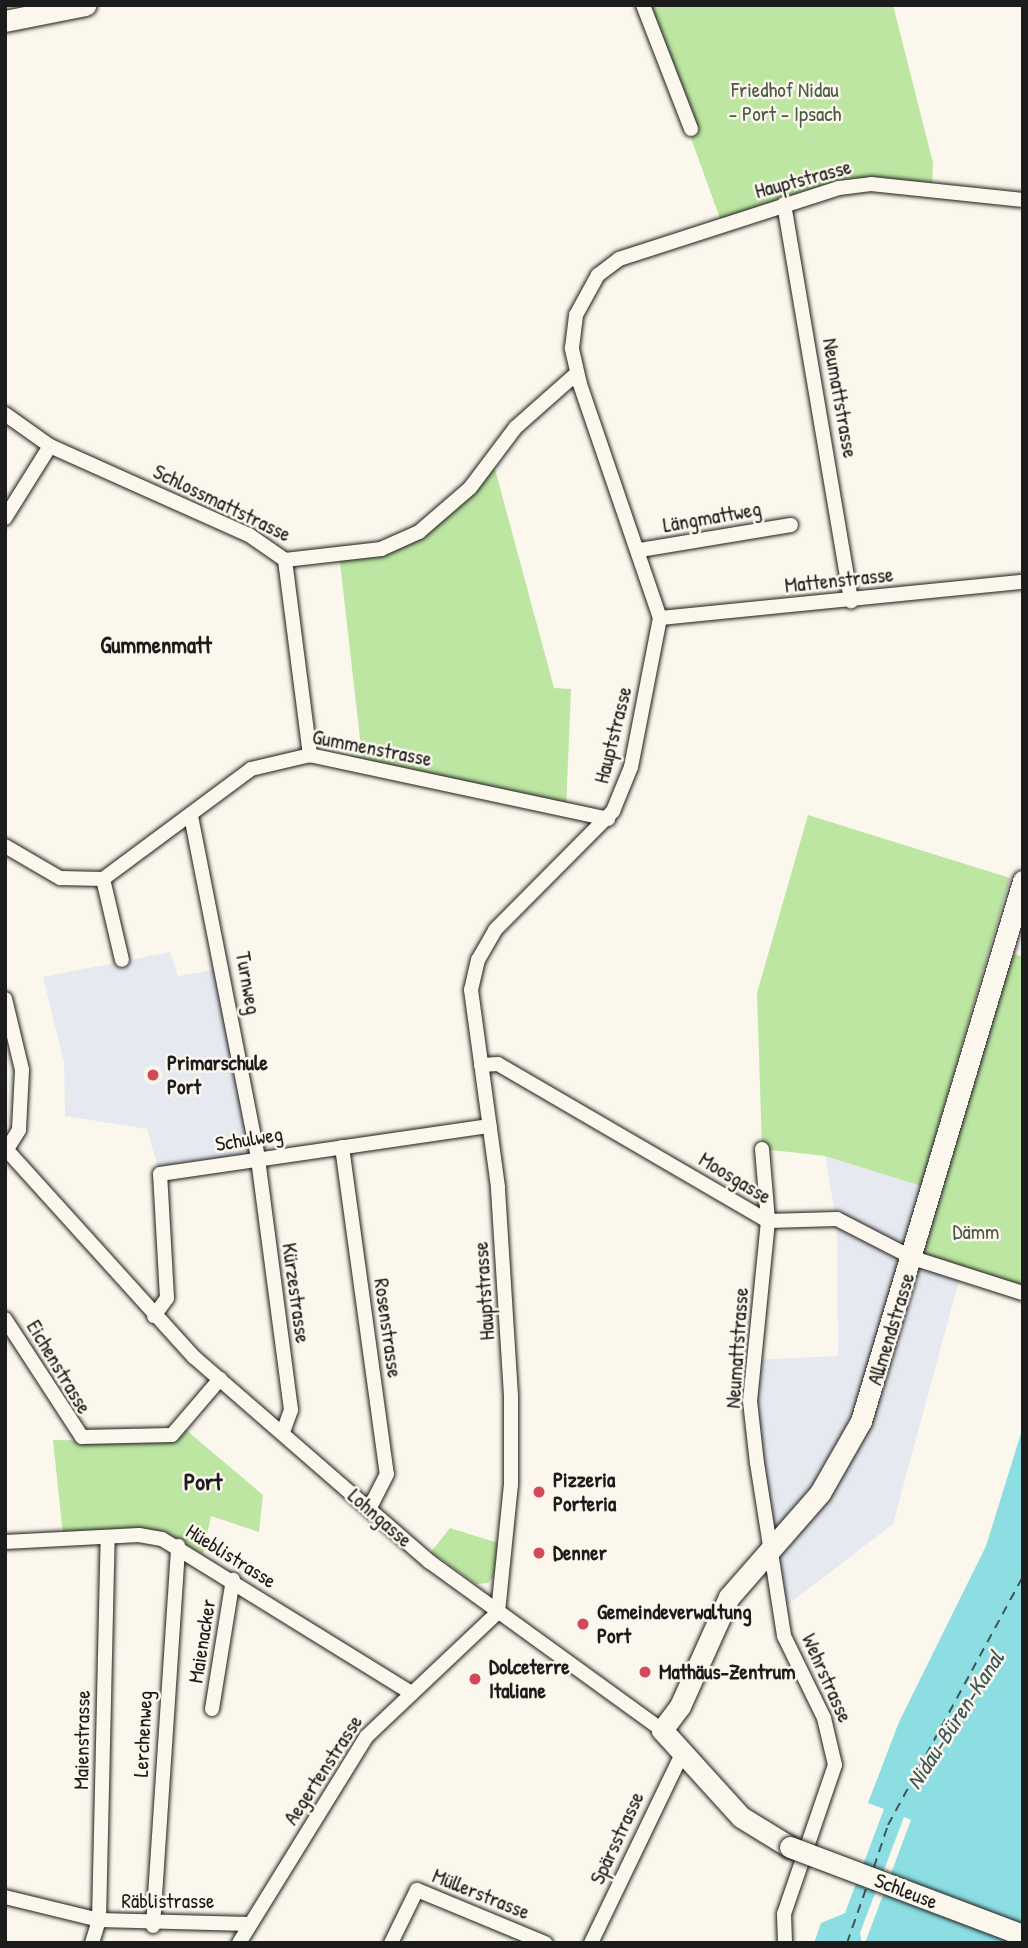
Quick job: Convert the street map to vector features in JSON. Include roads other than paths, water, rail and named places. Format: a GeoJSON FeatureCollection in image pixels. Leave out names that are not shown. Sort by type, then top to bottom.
{"type":"FeatureCollection","features":[{"type":"Feature","properties":{"kind":"main road"},"geometry":{"type":"LineString","coordinates":[[5,21],[85,5]]}},
{"type":"Feature","properties":{"kind":"main road","name":"Allmendstrasse"},"geometry":{"type":"LineString","coordinates":[[662,1731],[680,1706],[716,1619],[824,1488],[852,1441],[913,1258],[1023,881]]}},
{"type":"Feature","properties":{"kind":"main road","name":"Lohngasse"},"geometry":{"type":"LineString","coordinates":[[662,1731],[741,1817],[790,1847]]}},
{"type":"Feature","properties":{"kind":"main road","name":"Schleuse"},"geometry":{"type":"LineString","coordinates":[[790,1847],[1023,1935]]}},
{"type":"Feature","properties":{"kind":"street"},"geometry":{"type":"LineString","coordinates":[[643,5],[691,129]]}},
{"type":"Feature","properties":{"kind":"street","name":"Hauptstrasse"},"geometry":{"type":"LineString","coordinates":[[498,1612],[509,1525],[511,1396],[490,1126],[471,990],[478,960],[495,930],[608,819],[631,767],[660,618],[640,550],[577,373],[576,315],[598,275],[638,252],[784,204],[871,184],[1023,200]]}},
{"type":"Feature","properties":{"kind":"street","name":"Neumattstrasse"},"geometry":{"type":"LineString","coordinates":[[784,204],[851,601]]}},
{"type":"Feature","properties":{"kind":"street","name":"Schlossmattstrasse"},"geometry":{"type":"LineString","coordinates":[[5,414],[50,446],[249,535],[285,560],[381,548],[419,533],[470,488],[516,427],[577,373]]}},
{"type":"Feature","properties":{"kind":"street"},"geometry":{"type":"LineString","coordinates":[[5,518],[50,446]]}},
{"type":"Feature","properties":{"kind":"street","name":"Längmattweg"},"geometry":{"type":"LineString","coordinates":[[640,550],[791,525]]}},
{"type":"Feature","properties":{"kind":"street"},"geometry":{"type":"LineString","coordinates":[[285,560],[310,755]]}},
{"type":"Feature","properties":{"kind":"street","name":"Mattenstrasse"},"geometry":{"type":"LineString","coordinates":[[660,618],[1023,583]]}},
{"type":"Feature","properties":{"kind":"street","name":"Gummenstrasse"},"geometry":{"type":"LineString","coordinates":[[103,878],[191,816],[251,769],[310,755],[608,819]]}},
{"type":"Feature","properties":{"kind":"street","name":"Turnweg"},"geometry":{"type":"LineString","coordinates":[[191,816],[223,964],[258,1159]]}},
{"type":"Feature","properties":{"kind":"street"},"geometry":{"type":"LineString","coordinates":[[5,846],[60,878],[103,878],[122,960]]}},
{"type":"Feature","properties":{"kind":"street"},"geometry":{"type":"LineString","coordinates":[[5,999],[22,1070],[17,1137],[6,1149]]}},
{"type":"Feature","properties":{"kind":"street","name":"Moosgasse"},"geometry":{"type":"LineString","coordinates":[[481,1065],[498,1064],[768,1221],[837,1219],[913,1258],[1023,1293]]}},
{"type":"Feature","properties":{"kind":"street","name":"Schulweg"},"geometry":{"type":"LineString","coordinates":[[154,1315],[167,1298],[160,1174],[490,1126]]}},
{"type":"Feature","properties":{"kind":"street","name":"Rosenstrasse"},"geometry":{"type":"LineString","coordinates":[[342,1147],[387,1474],[369,1509]]}},
{"type":"Feature","properties":{"kind":"street","name":"Lohngasse"},"geometry":{"type":"LineString","coordinates":[[6,1149],[154,1315],[220,1379],[369,1509],[498,1612],[662,1731]]}},
{"type":"Feature","properties":{"kind":"street","name":"Neumattstrasse"},"geometry":{"type":"LineString","coordinates":[[762,1149],[768,1221],[750,1401],[771,1549]]}},
{"type":"Feature","properties":{"kind":"street","name":"Kürzestrasse"},"geometry":{"type":"LineString","coordinates":[[258,1159],[291,1410],[283,1433]]}},
{"type":"Feature","properties":{"kind":"street","name":"Eichenstrasse"},"geometry":{"type":"LineString","coordinates":[[5,1319],[82,1437],[172,1435],[220,1379]]}},
{"type":"Feature","properties":{"kind":"street","name":"Hüeblistrasse"},"geometry":{"type":"LineString","coordinates":[[5,1542],[139,1535],[178,1546],[411,1693]]}},
{"type":"Feature","properties":{"kind":"street","name":"Maienstrasse"},"geometry":{"type":"LineString","coordinates":[[92,1943],[99,1920],[108,1537]]}},
{"type":"Feature","properties":{"kind":"street","name":"Lerchenweg"},"geometry":{"type":"LineString","coordinates":[[153,1926],[178,1546]]}},
{"type":"Feature","properties":{"kind":"street","name":"Wehrstrasse"},"geometry":{"type":"LineString","coordinates":[[771,1549],[784,1636],[824,1718],[835,1765],[784,1914],[785,1943]]}},
{"type":"Feature","properties":{"kind":"street","name":"Maienacker"},"geometry":{"type":"LineString","coordinates":[[212,1709],[233,1580]]}},
{"type":"Feature","properties":{"kind":"street","name":"Aegertenstrasse"},"geometry":{"type":"LineString","coordinates":[[239,1943],[367,1736],[498,1612]]}},
{"type":"Feature","properties":{"kind":"street","name":"Spärsstrasse"},"geometry":{"type":"LineString","coordinates":[[591,1943],[683,1752]]}},
{"type":"Feature","properties":{"kind":"street","name":"Müllerstrasse"},"geometry":{"type":"LineString","coordinates":[[391,1943],[417,1890],[545,1943]]}},
{"type":"Feature","properties":{"kind":"street","name":"Räblistrasse"},"geometry":{"type":"LineString","coordinates":[[5,1896],[99,1920],[153,1926],[250,1924]]}},
{"type":"Feature","properties":{"kind":"water","name":"Nidau-Büren-Kanal"},"geometry":{"type":"Polygon","coordinates":[[[1023,1427],[1023,1917],[1015,1943],[865,1943],[911,1820],[904,1817],[860,1933],[862,1943],[814,1943],[821,1923],[845,1913],[884,1809],[868,1803],[899,1722],[986,1546],[1023,1427]]]}},
{"type":"Feature","properties":{"kind":"place","name":"Primarschule Port"},"geometry":{"type":"Point","coordinates":[153,1075]}},
{"type":"Feature","properties":{"kind":"place","name":"Pizzeria Porteria"},"geometry":{"type":"Point","coordinates":[539,1492]}},
{"type":"Feature","properties":{"kind":"place","name":"Denner"},"geometry":{"type":"Point","coordinates":[539,1553]}},
{"type":"Feature","properties":{"kind":"place","name":"Gemeindeverwaltung Port"},"geometry":{"type":"Point","coordinates":[583,1624]}},
{"type":"Feature","properties":{"kind":"place","name":"Mathäus-Zentrum"},"geometry":{"type":"Point","coordinates":[645,1672]}},
{"type":"Feature","properties":{"kind":"place","name":"Dolceterre Italiane"},"geometry":{"type":"Point","coordinates":[475,1679]}},
{"type":"Feature","properties":{"kind":"district","name":"Gummenmatt"},"geometry":{"type":"Point","coordinates":[156,645]}},
{"type":"Feature","properties":{"kind":"district","name":"Port"},"geometry":{"type":"Point","coordinates":[203,1482]}},
{"type":"Feature","properties":{"kind":"park label","name":"Friedhof Nidau - Port - Ipsach"},"geometry":{"type":"Point","coordinates":[785,102]}},
{"type":"Feature","properties":{"kind":"park label","name":"Dämm"},"geometry":{"type":"Point","coordinates":[976,1232]}}]}
